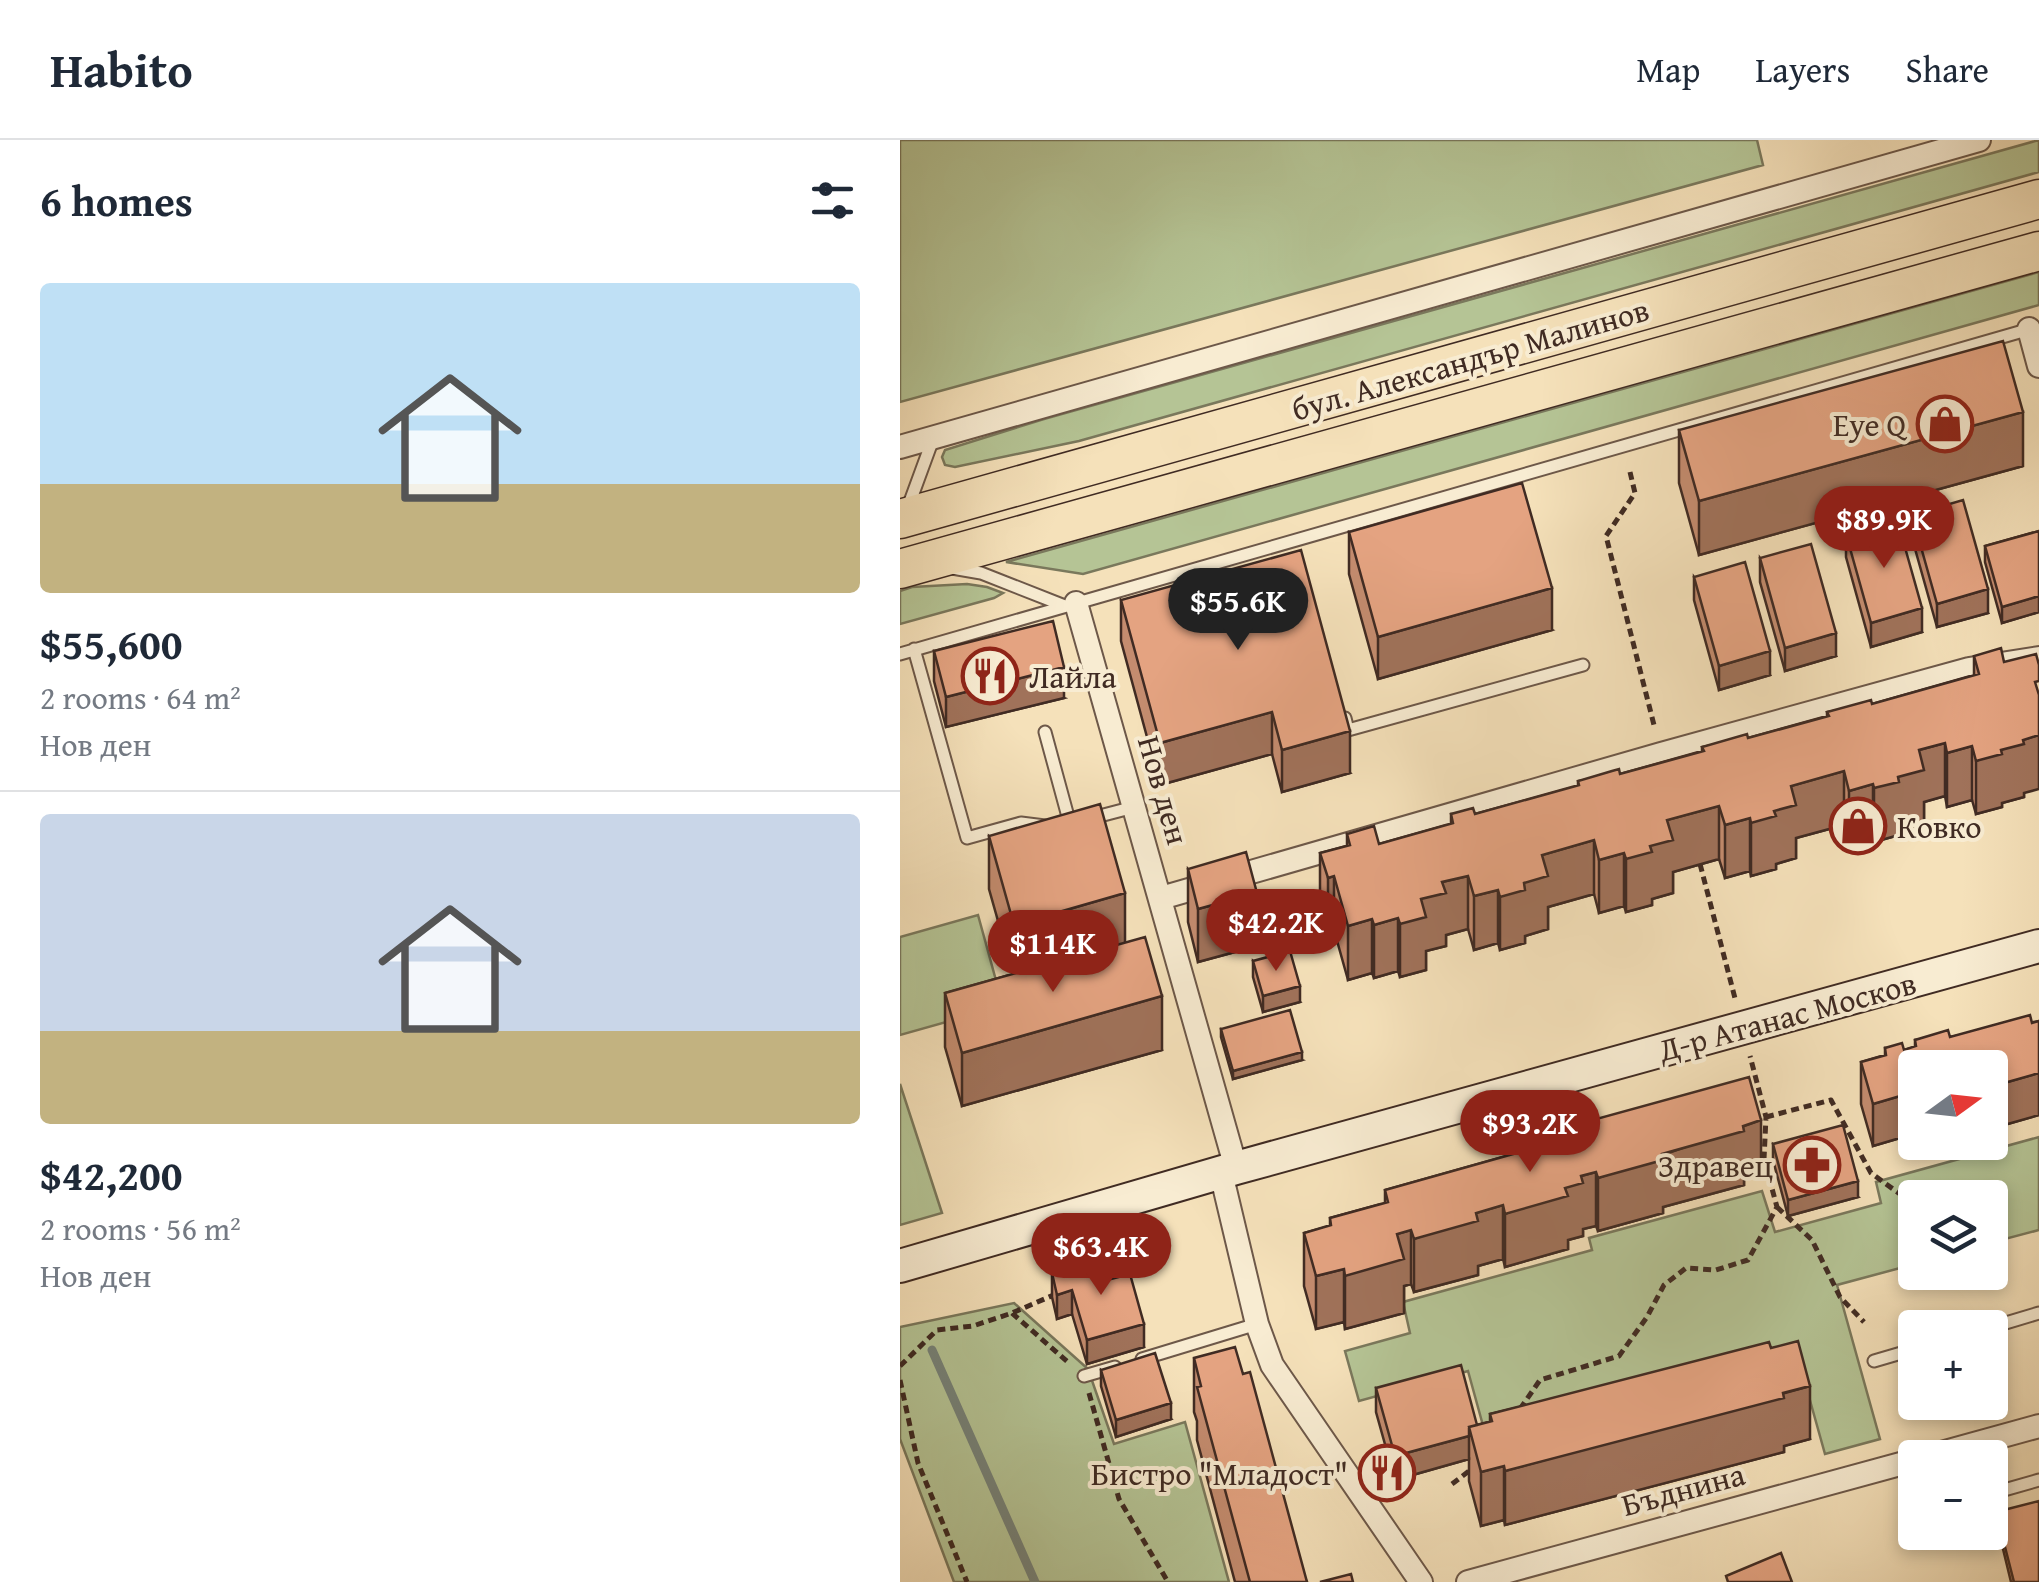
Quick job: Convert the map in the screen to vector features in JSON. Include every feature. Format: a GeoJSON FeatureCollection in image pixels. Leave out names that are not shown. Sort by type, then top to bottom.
{"type":"FeatureCollection","features":[{"type":"Feature","properties":{"kind":"main road","name":"бул. Александър Малинов"},"geometry":{"type":"LineString","coordinates":[[902,518],[2039,199]]}},
{"type":"Feature","properties":{"kind":"main road","name":"бул. Александър Малинов"},"geometry":{"type":"LineString","coordinates":[[906,568],[2039,250]]}},
{"type":"Feature","properties":{"kind":"street"},"geometry":{"type":"LineString","coordinates":[[900,447],[1978,140]]}},
{"type":"Feature","properties":{"kind":"street"},"geometry":{"type":"LineString","coordinates":[[2034,328],[2039,366]]}},
{"type":"Feature","properties":{"kind":"street","name":"Нов ден"},"geometry":{"type":"LineString","coordinates":[[1071,604],[1161,898],[1228,1171],[1258,1324],[1272,1366],[1421,1582]]}},
{"type":"Feature","properties":{"kind":"street"},"geometry":{"type":"LineString","coordinates":[[1161,898],[1969,669],[2039,658]]}},
{"type":"Feature","properties":{"kind":"street","name":"Д-р Атанас Москов"},"geometry":{"type":"LineString","coordinates":[[900,1266],[2039,946]]}},
{"type":"Feature","properties":{"kind":"street"},"geometry":{"type":"LineString","coordinates":[[1988,1440],[2039,1426]]}},
{"type":"Feature","properties":{"kind":"street","name":"Бъднина"},"geometry":{"type":"LineString","coordinates":[[1468,1582],[1898,1465]]}},
{"type":"Feature","properties":{"kind":"lane"},"geometry":{"type":"LineString","coordinates":[[900,654],[1071,604],[1297,546],[2034,328]]}},
{"type":"Feature","properties":{"kind":"lane"},"geometry":{"type":"LineString","coordinates":[[902,518],[933,438]]}},
{"type":"Feature","properties":{"kind":"lane"},"geometry":{"type":"LineString","coordinates":[[906,568],[982,573],[1071,604]]}},
{"type":"Feature","properties":{"kind":"lane"},"geometry":{"type":"LineString","coordinates":[[914,649],[967,838],[1021,823],[1056,827],[1134,807]]}},
{"type":"Feature","properties":{"kind":"lane"},"geometry":{"type":"LineString","coordinates":[[1343,712],[1348,730],[1582,664]]}},
{"type":"Feature","properties":{"kind":"lane"},"geometry":{"type":"LineString","coordinates":[[1045,732],[1070,824]]}},
{"type":"Feature","properties":{"kind":"lane"},"geometry":{"type":"LineString","coordinates":[[2008,1322],[2039,1313]]}},
{"type":"Feature","properties":{"kind":"lane"},"geometry":{"type":"LineString","coordinates":[[1084,1376],[1258,1324]]}},
{"type":"Feature","properties":{"kind":"lane"},"geometry":{"type":"LineString","coordinates":[[1874,1361],[1898,1354]]}},
{"type":"Feature","properties":{"kind":"lane"},"geometry":{"type":"LineString","coordinates":[[2008,1489],[2039,1480]]}},
{"type":"Feature","properties":{"kind":"path"},"geometry":{"type":"LineString","coordinates":[[1630,472],[1635,493],[1606,536],[1661,754]]}},
{"type":"Feature","properties":{"kind":"path"},"geometry":{"type":"LineString","coordinates":[[1700,864],[1766,1117],[1764,1159],[1777,1207],[1812,1240],[1840,1297],[1864,1322]]}},
{"type":"Feature","properties":{"kind":"path"},"geometry":{"type":"LineString","coordinates":[[1766,1117],[1830,1100],[1871,1173],[1898,1193]]}},
{"type":"Feature","properties":{"kind":"path"},"geometry":{"type":"LineString","coordinates":[[1518,1411],[1540,1380],[1619,1356],[1664,1285],[1686,1268],[1716,1270],[1748,1260],[1777,1207]]}},
{"type":"Feature","properties":{"kind":"path"},"geometry":{"type":"LineString","coordinates":[[1094,1283],[1127,1274],[1132,1290]]}},
{"type":"Feature","properties":{"kind":"path"},"geometry":{"type":"LineString","coordinates":[[900,1366],[936,1330],[973,1326],[1062,1292]]}},
{"type":"Feature","properties":{"kind":"path"},"geometry":{"type":"LineString","coordinates":[[1012,1313],[1084,1376],[1119,1499],[1168,1582]]}},
{"type":"Feature","properties":{"kind":"path"},"geometry":{"type":"LineString","coordinates":[[900,1380],[918,1462],[967,1582]]}},
{"type":"Feature","properties":{"kind":"path"},"geometry":{"type":"LineString","coordinates":[[1452,1484],[1475,1466]]}},
{"type":"Feature","properties":{"kind":"green space"},"geometry":{"type":"Polygon","coordinates":[[[900,140],[1757,140],[1763,165],[900,402],[900,140]]]}},
{"type":"Feature","properties":{"kind":"green space"},"geometry":{"type":"Polygon","coordinates":[[[2039,140],[2039,172],[1079,441],[955,467],[945,465],[942,457],[945,450],[1044,419],[2039,140]]]}},
{"type":"Feature","properties":{"kind":"green space"},"geometry":{"type":"Polygon","coordinates":[[[2039,272],[2039,305],[1083,574],[1006,562],[2039,272]]]}},
{"type":"Feature","properties":{"kind":"green space"},"geometry":{"type":"Polygon","coordinates":[[[967,584],[1003,593],[900,624],[900,591],[967,584]]]}},
{"type":"Feature","properties":{"kind":"green space"},"geometry":{"type":"Polygon","coordinates":[[[978,915],[1003,1006],[900,1035],[900,937],[978,915]]]}},
{"type":"Feature","properties":{"kind":"green space"},"geometry":{"type":"Polygon","coordinates":[[[900,1084],[942,1213],[900,1225],[900,1084]]]}},
{"type":"Feature","properties":{"kind":"green space"},"geometry":{"type":"Polygon","coordinates":[[[2039,1137],[2039,1230],[2008,1238],[2008,1180],[1898,1180],[1898,1269],[1837,1285],[1880,1439],[1825,1454],[1797,1354],[1487,1440],[1468,1371],[1359,1401],[1345,1351],[1410,1333],[1403,1302],[1592,1250],[1589,1238],[1762,1191],[1775,1232],[1881,1203],[1876,1182],[1956,1160],[2008,1160],[2008,1146],[2039,1137]]]}},
{"type":"Feature","properties":{"kind":"green space"},"geometry":{"type":"Polygon","coordinates":[[[1014,1303],[1088,1369],[1114,1444],[1185,1422],[1229,1582],[954,1582],[900,1439],[900,1327],[1014,1303]]]}},
{"type":"Feature","properties":{"kind":"building"},"geometry":{"type":"Polygon","coordinates":[[[2003,341],[2023,412],[1699,501],[1679,430],[2003,341]]]}},
{"type":"Feature","properties":{"kind":"building"},"geometry":{"type":"Polygon","coordinates":[[[1522,483],[1552,588],[1378,637],[1349,532],[1522,483]]]}},
{"type":"Feature","properties":{"kind":"building"},"geometry":{"type":"Polygon","coordinates":[[[1963,500],[1988,589],[1937,604],[1912,515],[1963,500]]]}},
{"type":"Feature","properties":{"kind":"building"},"geometry":{"type":"Polygon","coordinates":[[[1897,519],[1922,608],[1871,623],[1846,534],[1897,519]]]}},
{"type":"Feature","properties":{"kind":"building"},"geometry":{"type":"Polygon","coordinates":[[[2039,531],[2039,596],[2002,607],[1985,546],[2039,531]]]}},
{"type":"Feature","properties":{"kind":"building"},"geometry":{"type":"Polygon","coordinates":[[[1811,544],[1836,633],[1785,648],[1760,558],[1811,544]]]}},
{"type":"Feature","properties":{"kind":"building"},"geometry":{"type":"Polygon","coordinates":[[[1301,550],[1350,731],[1282,750],[1272,712],[1160,743],[1121,600],[1301,550]]]}},
{"type":"Feature","properties":{"kind":"building"},"geometry":{"type":"Polygon","coordinates":[[[1745,562],[1770,651],[1719,666],[1694,577],[1745,562]]]}},
{"type":"Feature","properties":{"kind":"building"},"geometry":{"type":"Polygon","coordinates":[[[1053,621],[1064,667],[946,697],[934,651],[1053,621]]]}},
{"type":"Feature","properties":{"kind":"building"},"geometry":{"type":"Polygon","coordinates":[[[2001,648],[2004,662],[2036,654],[2039,665],[2039,681],[2035,682],[2039,695],[2039,735],[2001,750],[2002,754],[1976,761],[1972,746],[1947,753],[1945,743],[1919,750],[1924,770],[1898,777],[1899,782],[1849,791],[1844,771],[1791,786],[1796,805],[1751,823],[1750,818],[1725,825],[1719,806],[1667,820],[1673,840],[1650,846],[1652,852],[1626,859],[1624,853],[1599,860],[1594,840],[1542,855],[1548,876],[1524,883],[1525,890],[1500,897],[1498,890],[1474,896],[1468,876],[1442,882],[1446,893],[1421,899],[1426,917],[1400,924],[1398,918],[1374,925],[1372,919],[1348,926],[1334,876],[1328,878],[1320,853],[1350,845],[1347,834],[1374,826],[1379,844],[1453,823],[1451,814],[1473,808],[1475,814],[1579,785],[1578,781],[1619,769],[1620,774],[1704,751],[1702,747],[1747,734],[1748,738],[1829,716],[1827,712],[1871,700],[1872,704],[1979,674],[1974,656],[2001,648]]]}},
{"type":"Feature","properties":{"kind":"building"},"geometry":{"type":"Polygon","coordinates":[[[1100,804],[1125,893],[1014,925],[989,836],[1100,804]]]}},
{"type":"Feature","properties":{"kind":"building"},"geometry":{"type":"Polygon","coordinates":[[[1246,852],[1257,893],[1198,909],[1188,869],[1246,852]]]}},
{"type":"Feature","properties":{"kind":"building"},"geometry":{"type":"Polygon","coordinates":[[[1145,937],[1162,996],[962,1053],[945,993],[1145,937]]]}},
{"type":"Feature","properties":{"kind":"building"},"geometry":{"type":"Polygon","coordinates":[[[1290,951],[1300,986],[1263,996],[1253,961],[1290,951]]]}},
{"type":"Feature","properties":{"kind":"building"},"geometry":{"type":"Polygon","coordinates":[[[1290,1010],[1302,1052],[1233,1071],[1221,1029],[1290,1010]]]}},
{"type":"Feature","properties":{"kind":"building"},"geometry":{"type":"Polygon","coordinates":[[[2030,1015],[2032,1023],[2039,1021],[2039,1073],[2008,1082],[2008,1050],[1904,1050],[1916,1046],[1915,1040],[1948,1030],[1950,1037],[2030,1015]]]}},
{"type":"Feature","properties":{"kind":"building"},"geometry":{"type":"Polygon","coordinates":[[[1902,1043],[1904,1050],[1898,1050],[1898,1097],[1873,1104],[1861,1062],[1886,1055],[1885,1048],[1902,1043]]]}},
{"type":"Feature","properties":{"kind":"building"},"geometry":{"type":"Polygon","coordinates":[[[1749,1077],[1761,1120],[1743,1126],[1744,1131],[1662,1154],[1663,1160],[1598,1178],[1596,1172],[1581,1176],[1583,1183],[1565,1188],[1568,1196],[1505,1214],[1503,1205],[1476,1213],[1478,1221],[1414,1239],[1411,1230],[1397,1234],[1404,1259],[1345,1276],[1344,1269],[1316,1276],[1304,1233],[1331,1225],[1330,1218],[1388,1202],[1385,1190],[1570,1138],[1567,1127],[1749,1077]]]}},
{"type":"Feature","properties":{"kind":"building"},"geometry":{"type":"Polygon","coordinates":[[[1843,1125],[1858,1181],[1788,1200],[1773,1144],[1843,1125]]]}},
{"type":"Feature","properties":{"kind":"building"},"geometry":{"type":"Polygon","coordinates":[[[1104,1258],[1111,1279],[1130,1274],[1144,1324],[1087,1340],[1072,1290],[1057,1295],[1052,1273],[1104,1258]]]}},
{"type":"Feature","properties":{"kind":"building"},"geometry":{"type":"Polygon","coordinates":[[[1798,1341],[1810,1386],[1783,1393],[1784,1398],[1505,1471],[1504,1466],[1481,1472],[1469,1427],[1492,1421],[1490,1414],[1769,1342],[1771,1348],[1798,1341]]]}},
{"type":"Feature","properties":{"kind":"building"},"geometry":{"type":"Polygon","coordinates":[[[1235,1347],[1243,1374],[1250,1372],[1307,1582],[1250,1582],[1197,1387],[1201,1386],[1194,1358],[1235,1347]]]}},
{"type":"Feature","properties":{"kind":"building"},"geometry":{"type":"Polygon","coordinates":[[[1155,1353],[1171,1403],[1116,1420],[1101,1370],[1155,1353]]]}},
{"type":"Feature","properties":{"kind":"building"},"geometry":{"type":"Polygon","coordinates":[[[1461,1365],[1477,1425],[1469,1427],[1469,1436],[1395,1456],[1376,1388],[1461,1365]]]}},
{"type":"Feature","properties":{"kind":"building"},"geometry":{"type":"Polygon","coordinates":[[[2039,1501],[2039,1582],[2014,1582],[2006,1550],[2008,1509],[2039,1501]]]}},
{"type":"Feature","properties":{"kind":"building"},"geometry":{"type":"Polygon","coordinates":[[[1781,1553],[1792,1582],[1728,1582],[1726,1576],[1781,1553]]]}},
{"type":"Feature","properties":{"kind":"building"},"geometry":{"type":"Polygon","coordinates":[[[1351,1574],[1353,1582],[1320,1582],[1351,1574]]]}},
{"type":"Feature","properties":{"kind":"waterway"},"geometry":{"type":"LineString","coordinates":[[932,1350],[1035,1582]]}},
{"type":"Feature","properties":{"kind":"place","name":"Eye Q"},"geometry":{"type":"Point","coordinates":[1945,424]}},
{"type":"Feature","properties":{"kind":"place","name":"Лайла"},"geometry":{"type":"Point","coordinates":[990,676]}},
{"type":"Feature","properties":{"kind":"place","name":"Ковко"},"geometry":{"type":"Point","coordinates":[1858,826]}},
{"type":"Feature","properties":{"kind":"place","name":"Здравец"},"geometry":{"type":"Point","coordinates":[1812,1165]}},
{"type":"Feature","properties":{"kind":"place","name":"Бистро \"Младост\""},"geometry":{"type":"Point","coordinates":[1387,1473]}}]}
